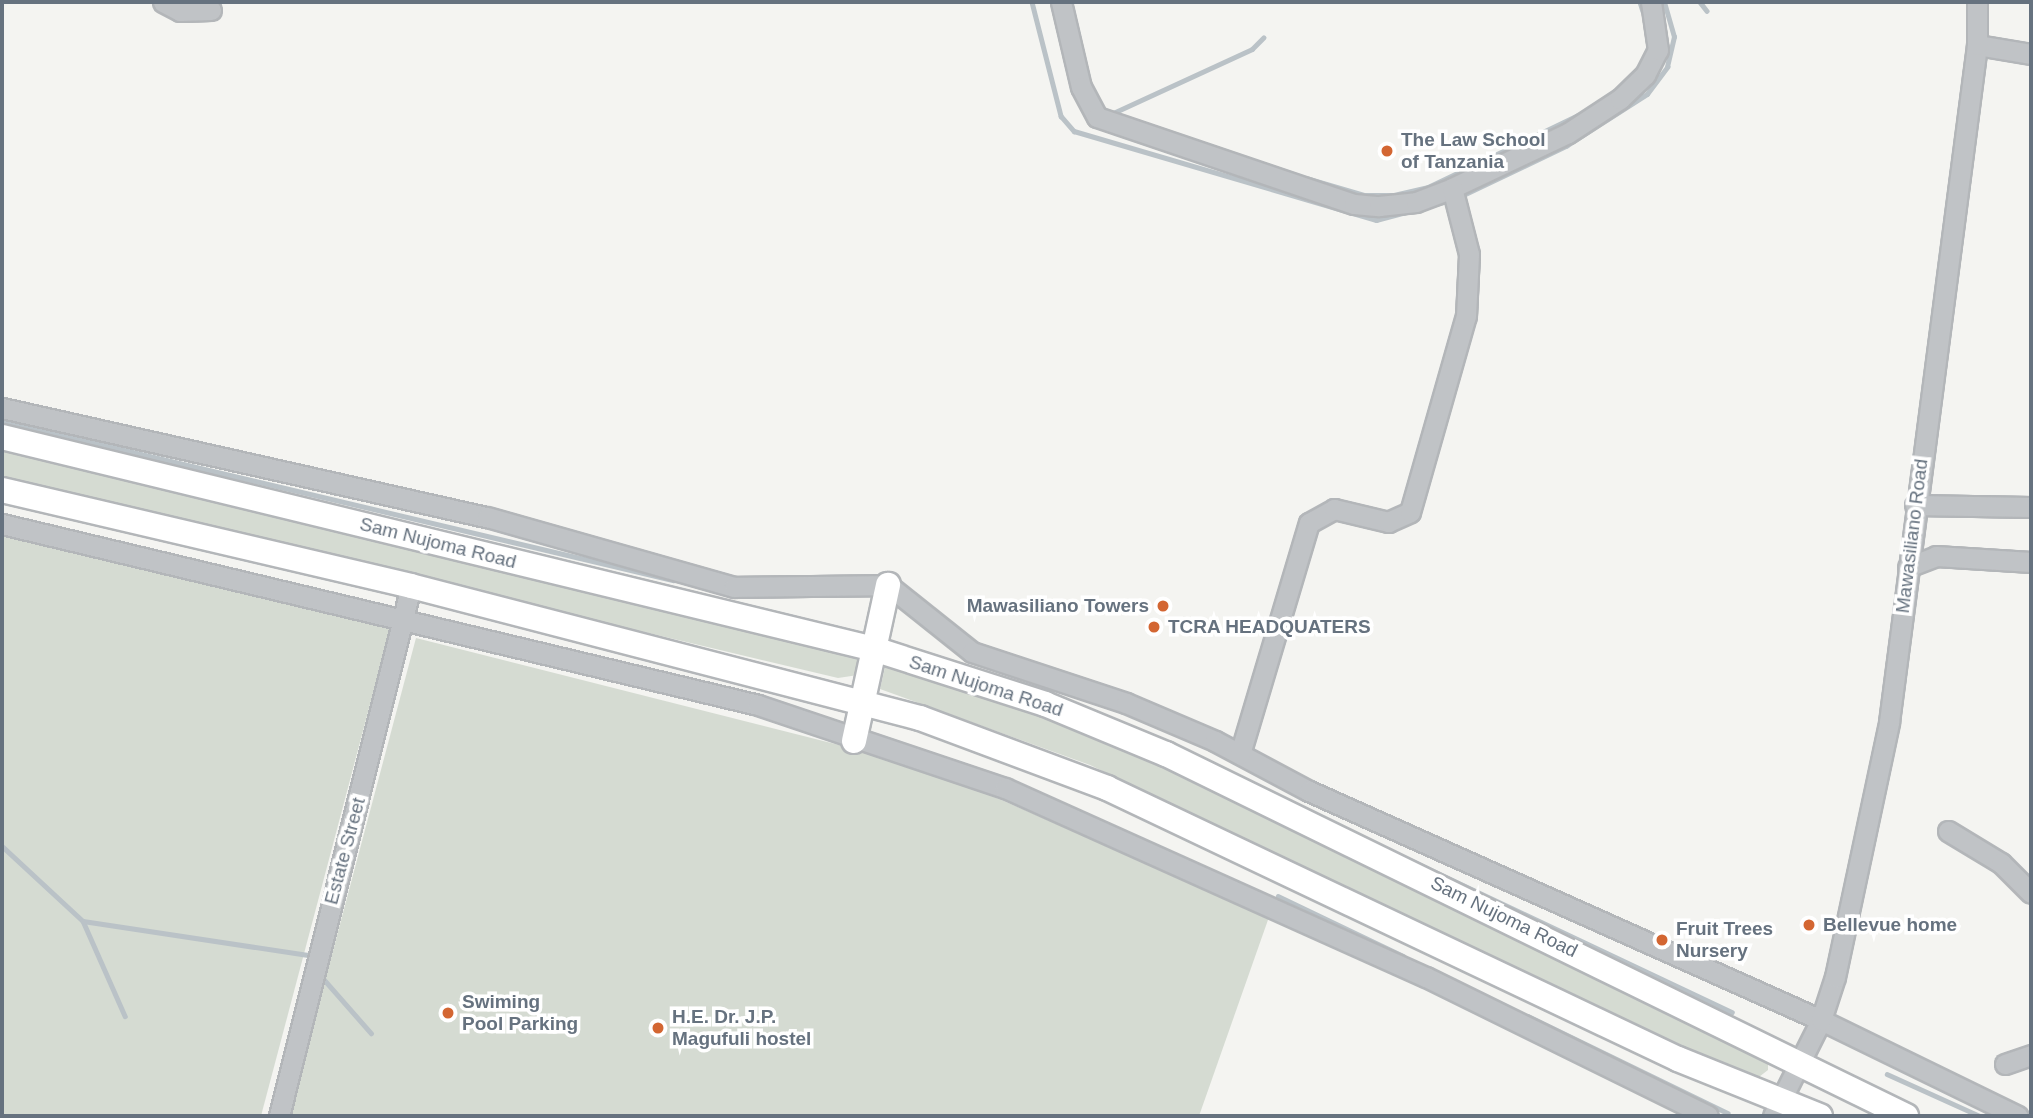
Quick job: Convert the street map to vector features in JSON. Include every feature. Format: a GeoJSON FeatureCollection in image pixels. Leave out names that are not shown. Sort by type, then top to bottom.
{"type":"FeatureCollection","features":[{"type":"Feature","properties":{"kind":"main road","name":"Sam Nujoma Road"},"geometry":{"type":"LineString","coordinates":[[2,437],[874,649],[1045,704],[1153,748],[1801,1060],[1906,1116]]}},
{"type":"Feature","properties":{"kind":"main road"},"geometry":{"type":"LineString","coordinates":[[2,490],[411,586],[863,704],[1107,788],[1777,1108],[1820,1116]]}},
{"type":"Feature","properties":{"kind":"main road"},"geometry":{"type":"LineString","coordinates":[[854,741],[888,585]]}},
{"type":"Feature","properties":{"kind":"street"},"geometry":{"type":"LineString","coordinates":[[163,2],[180,11],[211,10]]}},
{"type":"Feature","properties":{"kind":"street"},"geometry":{"type":"LineString","coordinates":[[1061,2],[1088,106],[1106,122],[1354,204],[1416,202],[1452,188],[1568,133],[1620,99],[1645,75],[1658,50],[1651,2]]}},
{"type":"Feature","properties":{"kind":"street","name":"Mawasiliano Road"},"geometry":{"type":"LineString","coordinates":[[1777,1108],[1821,1020],[1889,722],[1977,45],[1978,2]]}},
{"type":"Feature","properties":{"kind":"street"},"geometry":{"type":"LineString","coordinates":[[1977,45],[2031,54]]}},
{"type":"Feature","properties":{"kind":"street"},"geometry":{"type":"LineString","coordinates":[[1240,754],[1309,523],[1334,509],[1388,522],[1410,512],[1466,316],[1469,254],[1452,188]]}},
{"type":"Feature","properties":{"kind":"street"},"geometry":{"type":"LineString","coordinates":[[2,408],[487,517],[734,587],[888,585],[972,652],[1126,703],[1240,754],[1499,879],[1821,1020],[2018,1116]]}},
{"type":"Feature","properties":{"kind":"street"},"geometry":{"type":"LineString","coordinates":[[1916,505],[2031,507]]}},
{"type":"Feature","properties":{"kind":"street"},"geometry":{"type":"LineString","coordinates":[[2,524],[758,705],[854,741],[1082,817],[1708,1116]]}},
{"type":"Feature","properties":{"kind":"street"},"geometry":{"type":"LineString","coordinates":[[1908,567],[1936,556],[2031,562]]}},
{"type":"Feature","properties":{"kind":"street","name":"Estate Street"},"geometry":{"type":"LineString","coordinates":[[279,1116],[406,621],[411,586]]}},
{"type":"Feature","properties":{"kind":"street"},"geometry":{"type":"LineString","coordinates":[[1948,831],[2001,863],[2031,893]]}},
{"type":"Feature","properties":{"kind":"street"},"geometry":{"type":"LineString","coordinates":[[2005,1064],[2031,1055]]}},
{"type":"Feature","properties":{"kind":"shaded area"},"geometry":{"type":"Polygon","coordinates":[[[2,442],[864,654],[858,675],[838,678],[2,479],[2,442]]]}},
{"type":"Feature","properties":{"kind":"shaded area"},"geometry":{"type":"Polygon","coordinates":[[[2,535],[390,629],[261,1116],[2,1116],[2,535]]]}},
{"type":"Feature","properties":{"kind":"shaded area"},"geometry":{"type":"Polygon","coordinates":[[[416,638],[926,767],[1269,917],[1199,1116],[289,1116],[416,638]]]}},
{"type":"Feature","properties":{"kind":"shaded area"},"geometry":{"type":"Polygon","coordinates":[[[886,663],[1112,742],[1768,1053],[1768,1070],[1755,1080],[1090,765],[880,689],[886,663]]]}},
{"type":"Feature","properties":{"kind":"waterway"},"geometry":{"type":"LineString","coordinates":[[1032,2],[1061,116],[1074,131],[1376,220],[1451,200]]}},
{"type":"Feature","properties":{"kind":"waterway"},"geometry":{"type":"LineString","coordinates":[[1640,2],[1643,11]]}},
{"type":"Feature","properties":{"kind":"waterway"},"geometry":{"type":"LineString","coordinates":[[1459,197],[1566,146],[1647,94],[1667,67],[1674,37],[1664,2]]}},
{"type":"Feature","properties":{"kind":"waterway"},"geometry":{"type":"LineString","coordinates":[[1700,2],[1707,11]]}},
{"type":"Feature","properties":{"kind":"waterway"},"geometry":{"type":"LineString","coordinates":[[1111,114],[1252,49],[1263,38]]}},
{"type":"Feature","properties":{"kind":"waterway"},"geometry":{"type":"LineString","coordinates":[[1306,178],[1364,195],[1394,195],[1428,187],[1578,115]]}},
{"type":"Feature","properties":{"kind":"waterway"},"geometry":{"type":"LineString","coordinates":[[2,421],[673,580]]}},
{"type":"Feature","properties":{"kind":"waterway"},"geometry":{"type":"LineString","coordinates":[[2,846],[83,921],[125,1016]]}},
{"type":"Feature","properties":{"kind":"waterway"},"geometry":{"type":"LineString","coordinates":[[1410,860],[1732,1012]]}},
{"type":"Feature","properties":{"kind":"waterway"},"geometry":{"type":"LineString","coordinates":[[1278,896],[1403,956]]}},
{"type":"Feature","properties":{"kind":"waterway"},"geometry":{"type":"LineString","coordinates":[[83,921],[309,955]]}},
{"type":"Feature","properties":{"kind":"waterway"},"geometry":{"type":"LineString","coordinates":[[321,976],[371,1033]]}},
{"type":"Feature","properties":{"kind":"waterway"},"geometry":{"type":"LineString","coordinates":[[1528,1016],[1728,1113]]}},
{"type":"Feature","properties":{"kind":"waterway"},"geometry":{"type":"LineString","coordinates":[[1887,1074],[1980,1116]]}},
{"type":"Feature","properties":{"kind":"place","name":"The Law School of Tanzania"},"geometry":{"type":"Point","coordinates":[1387,151]}},
{"type":"Feature","properties":{"kind":"place","name":"Mawasiliano Towers"},"geometry":{"type":"Point","coordinates":[1163,606]}},
{"type":"Feature","properties":{"kind":"place","name":"TCRA HEADQUATERS"},"geometry":{"type":"Point","coordinates":[1154,627]}},
{"type":"Feature","properties":{"kind":"place","name":"Bellevue home"},"geometry":{"type":"Point","coordinates":[1809,925]}},
{"type":"Feature","properties":{"kind":"place","name":"Fruit Trees Nursery"},"geometry":{"type":"Point","coordinates":[1662,940]}},
{"type":"Feature","properties":{"kind":"place","name":"Swiming Pool Parking"},"geometry":{"type":"Point","coordinates":[448,1013]}},
{"type":"Feature","properties":{"kind":"place","name":"H.E. Dr. J.P. Magufuli hostel"},"geometry":{"type":"Point","coordinates":[658,1028]}}]}
